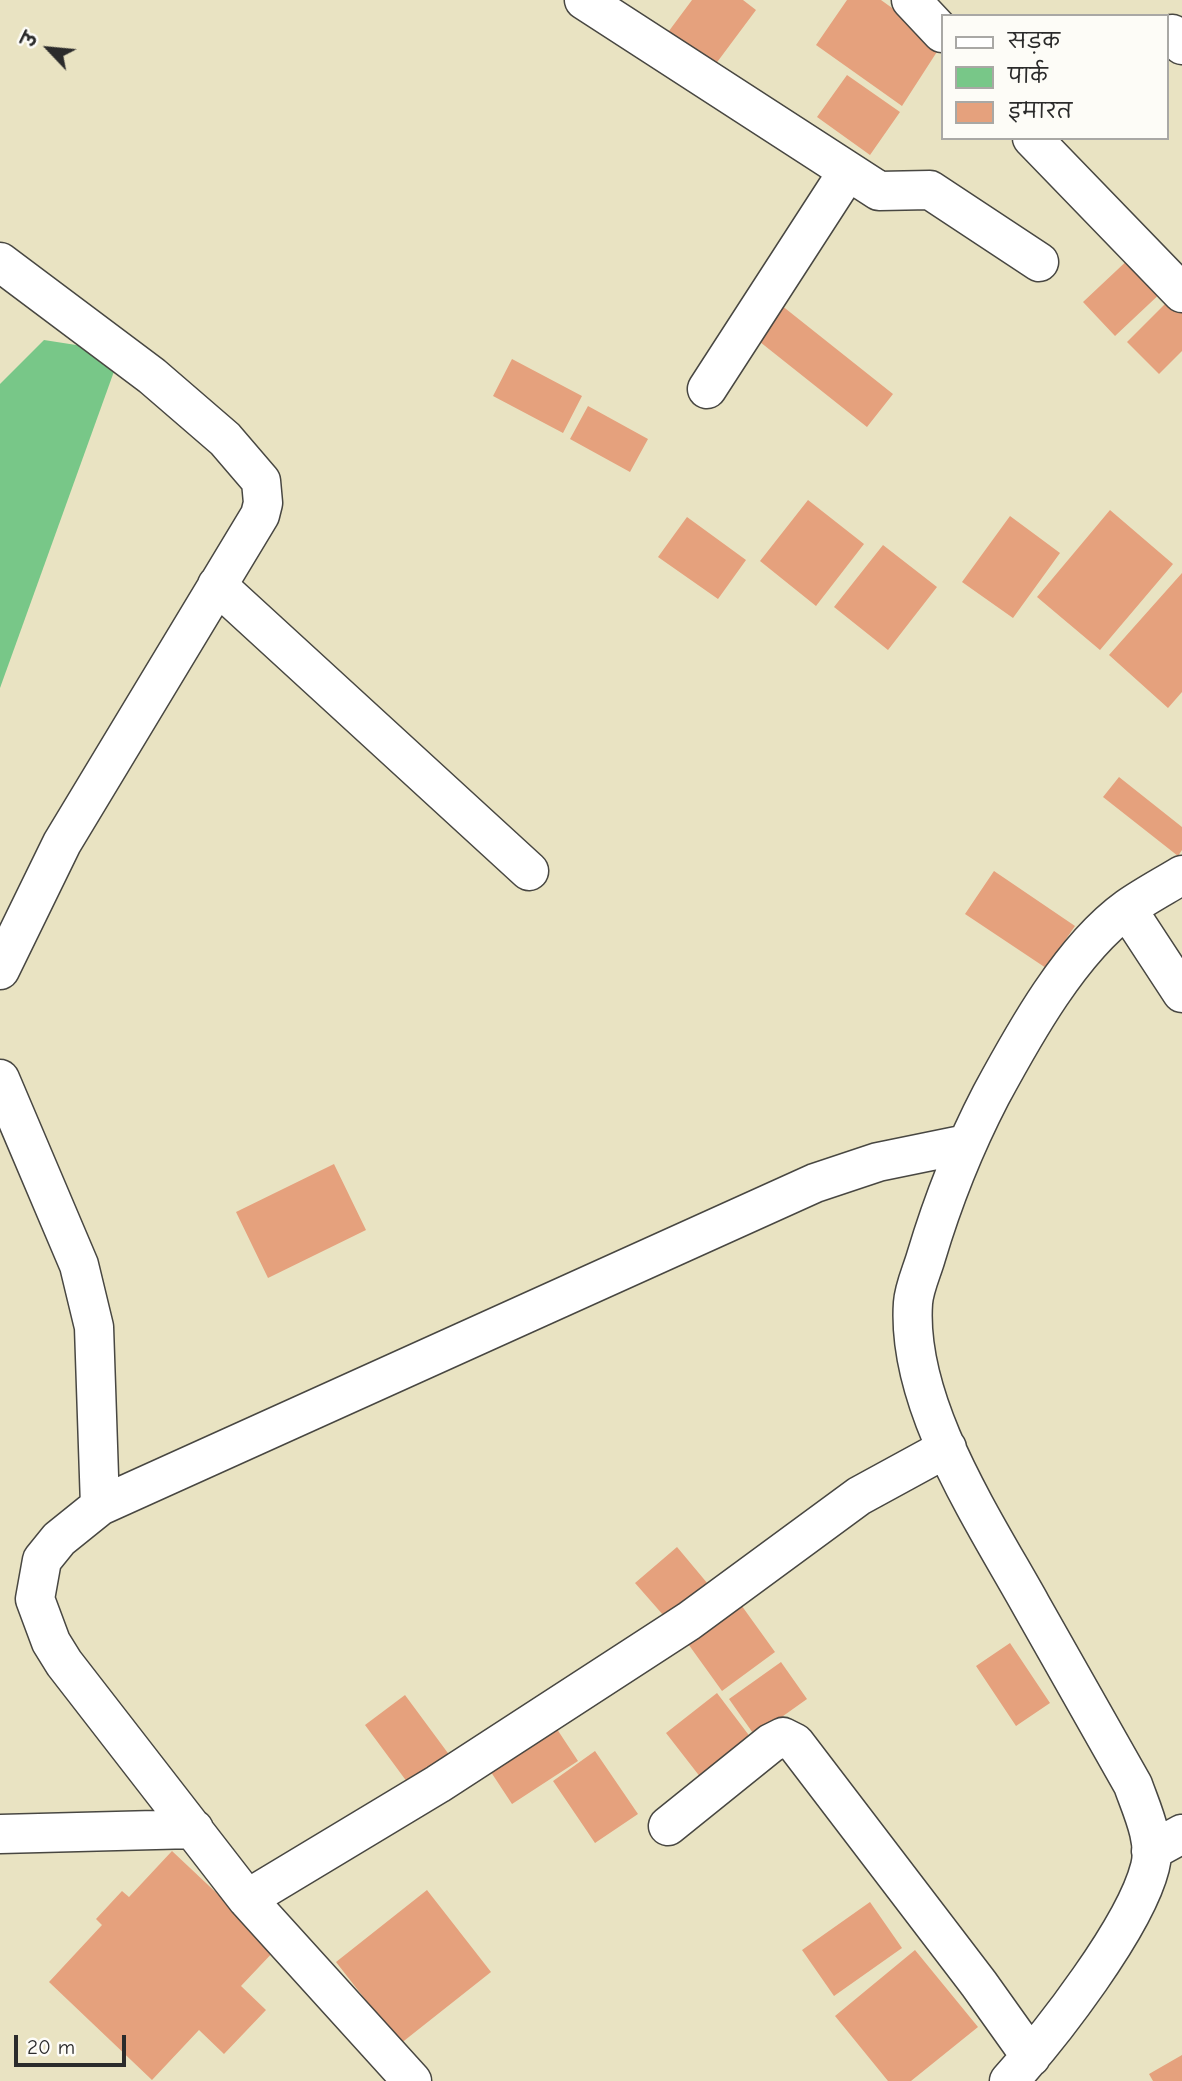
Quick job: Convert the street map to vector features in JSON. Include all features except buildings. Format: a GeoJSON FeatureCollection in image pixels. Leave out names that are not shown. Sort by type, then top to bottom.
{"type":"FeatureCollection","features":[{"type":"Feature","properties":{"kind":"street"},"geometry":{"type":"LineString","coordinates":[[584,0],[879,191],[930,190],[1039,262]]}},
{"type":"Feature","properties":{"kind":"street"},"geometry":{"type":"LineString","coordinates":[[911,0],[940,31]]}},
{"type":"Feature","properties":{"kind":"street"},"geometry":{"type":"LineString","coordinates":[[1034,140],[1182,293]]}},
{"type":"Feature","properties":{"kind":"street"},"geometry":{"type":"LineString","coordinates":[[707,389],[848,171]]}},
{"type":"Feature","properties":{"kind":"street"},"geometry":{"type":"LineString","coordinates":[[0,262],[152,376],[225,439],[254,470],[264,492],[260,515],[62,844],[0,970]]}},
{"type":"Feature","properties":{"kind":"street"},"geometry":{"type":"LineString","coordinates":[[217,585],[529,871]]}},
{"type":"Feature","properties":{"kind":"street"},"geometry":{"type":"LineString","coordinates":[[668,1826],[771,1743],[783,1737],[795,1743],[971,1973],[1020,2069],[1114,1940],[1166,1842],[1147,1825],[1132,1784],[1005,1559],[947,1448],[930,1404],[914,1345],[913,1300],[965,1144],[1013,1054],[1061,979],[1127,909],[1182,875]]}},
{"type":"Feature","properties":{"kind":"street"},"geometry":{"type":"LineString","coordinates":[[1127,909],[1182,993]]}},
{"type":"Feature","properties":{"kind":"street"},"geometry":{"type":"LineString","coordinates":[[0,1079],[79,1265],[94,1327],[100,1506]]}},
{"type":"Feature","properties":{"kind":"street"},"geometry":{"type":"LineString","coordinates":[[412,2081],[247,1899],[64,1663],[40,1619],[35,1599],[42,1560],[59,1539],[100,1506],[815,1183],[878,1161],[965,1144]]}},
{"type":"Feature","properties":{"kind":"street"},"geometry":{"type":"LineString","coordinates":[[247,1899],[438,1784],[689,1621],[859,1496],[947,1448]]}},
{"type":"Feature","properties":{"kind":"street"},"geometry":{"type":"LineString","coordinates":[[0,1834],[194,1829]]}},
{"type":"Feature","properties":{"kind":"green space"},"geometry":{"type":"Polygon","coordinates":[[[44,340],[121,352],[0,688],[0,384],[44,340]]]}}]}
